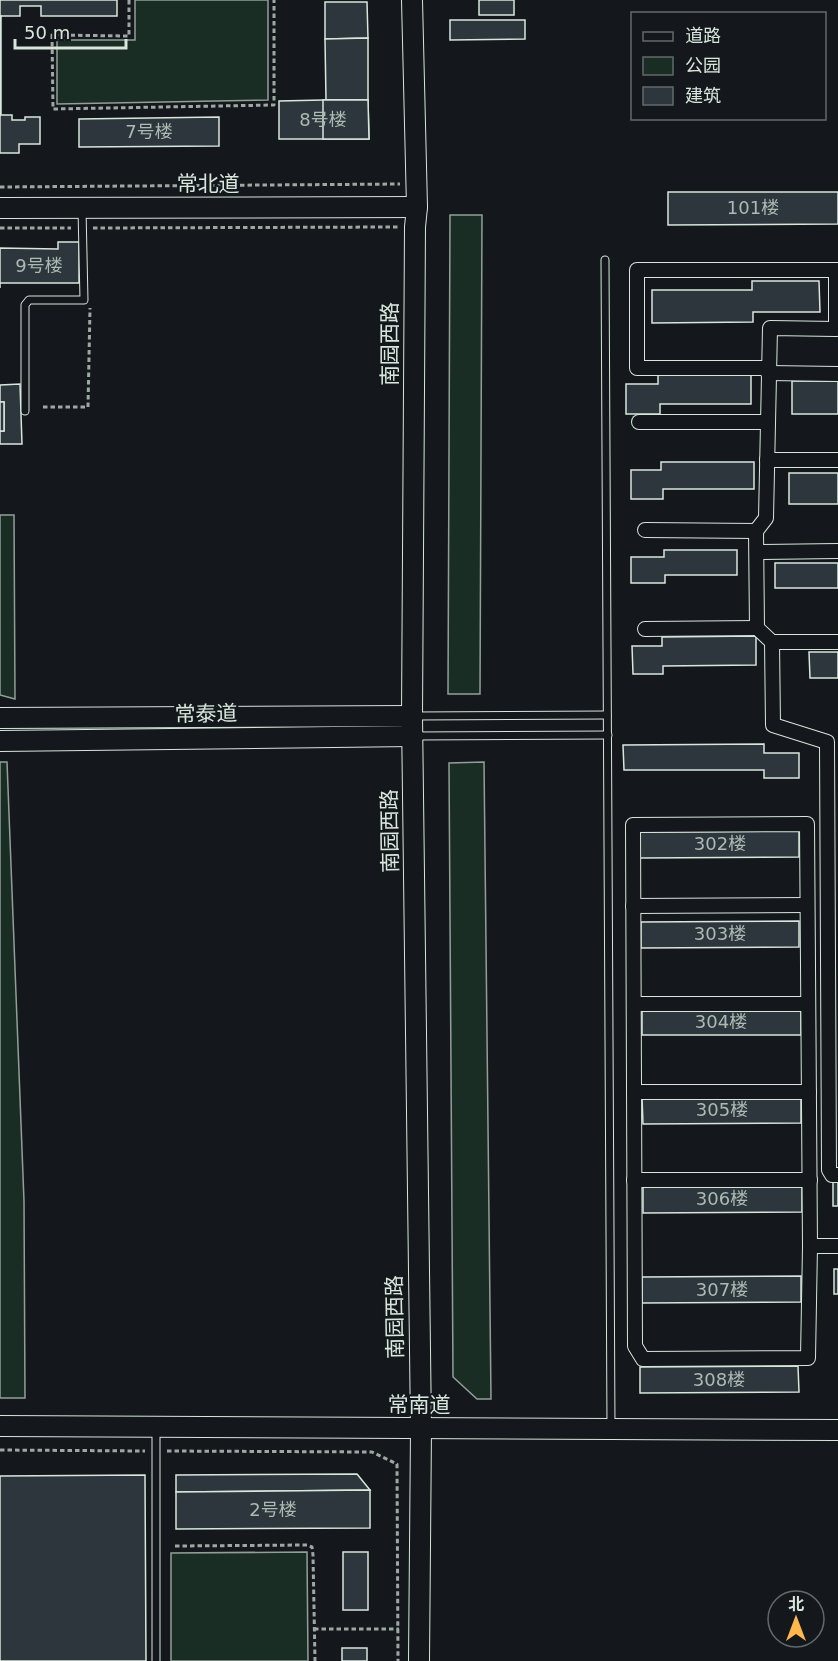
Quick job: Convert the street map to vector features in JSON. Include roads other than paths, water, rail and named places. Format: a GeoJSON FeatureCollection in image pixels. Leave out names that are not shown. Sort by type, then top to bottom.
{"type":"FeatureCollection","features":[{"type":"Feature","properties":{"kind":"street","name":"南园西路"},"geometry":{"type":"LineString","coordinates":[[412,0],[416,184],[412,736],[421,1429],[419,1661]]}},
{"type":"Feature","properties":{"kind":"street","name":"常北道"},"geometry":{"type":"LineString","coordinates":[[0,208],[83,218],[416,217]]}},
{"type":"Feature","properties":{"kind":"street"},"geometry":{"type":"LineString","coordinates":[[757,628],[756,531],[766,518],[768,371],[770,328],[836,329],[837,270],[637,270],[637,368],[768,371],[838,374]]}},
{"type":"Feature","properties":{"kind":"street"},"geometry":{"type":"LineString","coordinates":[[639,422],[768,422]]}},
{"type":"Feature","properties":{"kind":"street"},"geometry":{"type":"LineString","coordinates":[[767,460],[838,460]]}},
{"type":"Feature","properties":{"kind":"street"},"geometry":{"type":"LineString","coordinates":[[645,530],[756,531]]}},
{"type":"Feature","properties":{"kind":"street"},"geometry":{"type":"LineString","coordinates":[[757,552],[838,551]]}},
{"type":"Feature","properties":{"kind":"street"},"geometry":{"type":"LineString","coordinates":[[645,629],[757,628],[772,642],[838,642]]}},
{"type":"Feature","properties":{"kind":"street"},"geometry":{"type":"LineString","coordinates":[[772,642],[773,725],[833,742],[833,1082],[829,1170],[832,1175],[838,1175]]}},
{"type":"Feature","properties":{"kind":"street","name":"常泰道"},"geometry":{"type":"LineString","coordinates":[[0,718],[412,716]]}},
{"type":"Feature","properties":{"kind":"street","name":"常泰道"},"geometry":{"type":"LineString","coordinates":[[0,741],[412,736]]}},
{"type":"Feature","properties":{"kind":"street"},"geometry":{"type":"LineString","coordinates":[[807,824],[807,905],[810,1180],[808,1358],[643,1359],[635,1346],[633,825],[807,824]]}},
{"type":"Feature","properties":{"kind":"street"},"geometry":{"type":"LineString","coordinates":[[633,906],[807,905]]}},
{"type":"Feature","properties":{"kind":"street"},"geometry":{"type":"LineString","coordinates":[[634,1004],[808,1004]]}},
{"type":"Feature","properties":{"kind":"street"},"geometry":{"type":"LineString","coordinates":[[634,1092],[809,1092]]}},
{"type":"Feature","properties":{"kind":"street"},"geometry":{"type":"LineString","coordinates":[[634,1180],[810,1180]]}},
{"type":"Feature","properties":{"kind":"street"},"geometry":{"type":"LineString","coordinates":[[810,1246],[838,1246]]}},
{"type":"Feature","properties":{"kind":"street","name":"常南道"},"geometry":{"type":"LineString","coordinates":[[0,1426],[838,1430]]}},
{"type":"Feature","properties":{"kind":"lane"},"geometry":{"type":"LineString","coordinates":[[25,411],[25,305],[29,300],[84,300],[83,218]]}},
{"type":"Feature","properties":{"kind":"lane"},"geometry":{"type":"LineString","coordinates":[[605,260],[611,1430]]}},
{"type":"Feature","properties":{"kind":"lane"},"geometry":{"type":"LineString","coordinates":[[412,716],[608,715]]}},
{"type":"Feature","properties":{"kind":"lane"},"geometry":{"type":"LineString","coordinates":[[412,736],[608,735]]}},
{"type":"Feature","properties":{"kind":"lane"},"geometry":{"type":"LineString","coordinates":[[156,1426],[156,1661]]}}]}
